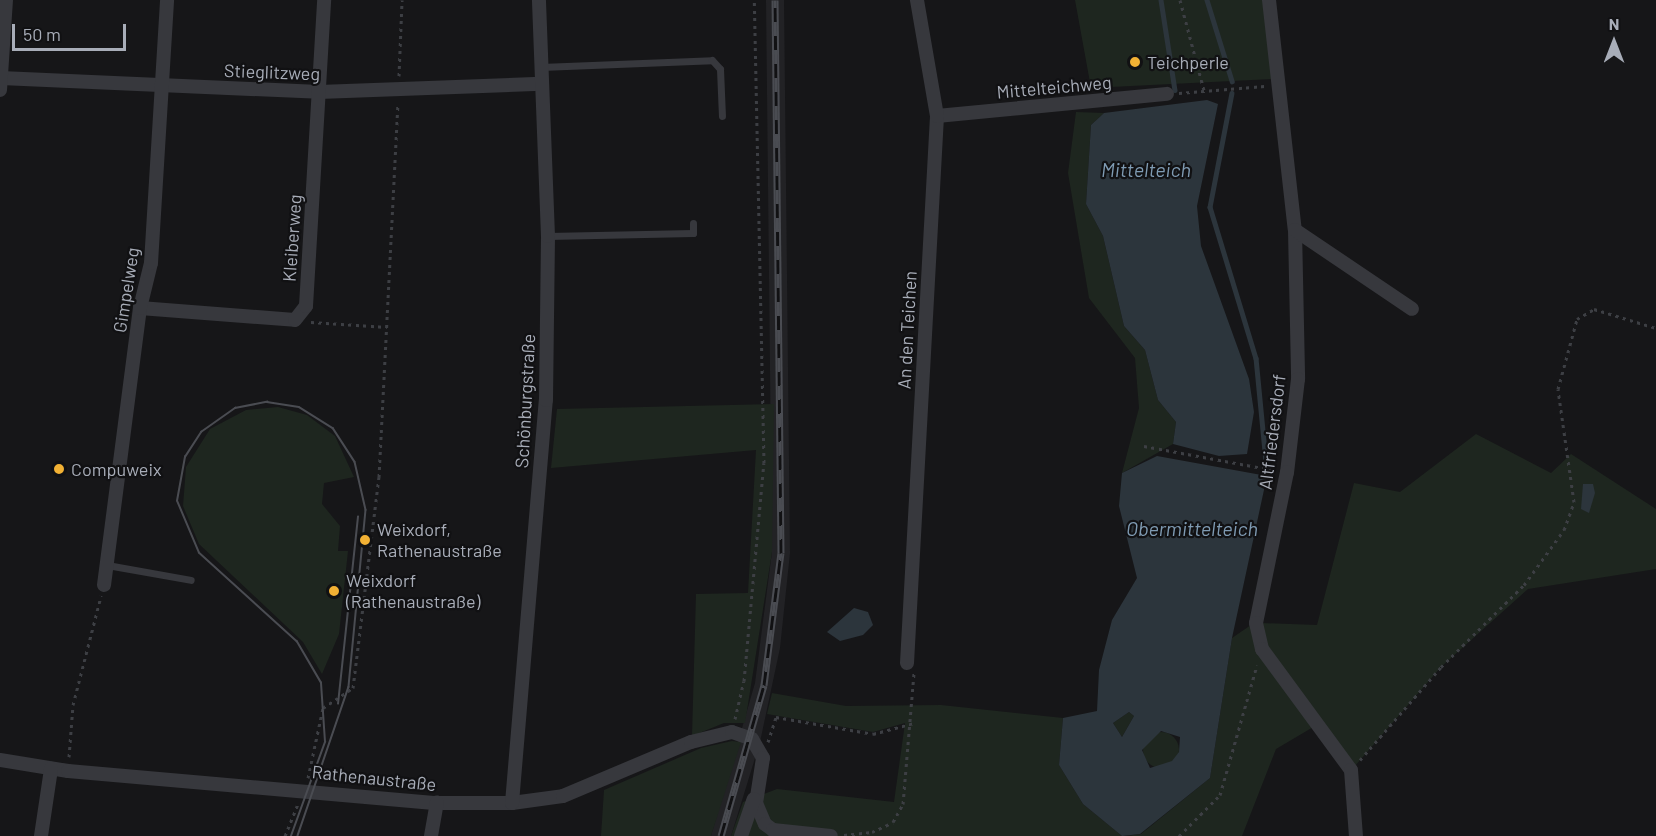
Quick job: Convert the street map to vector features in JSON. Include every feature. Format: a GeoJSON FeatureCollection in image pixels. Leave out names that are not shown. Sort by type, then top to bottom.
{"type":"FeatureCollection","features":[{"type":"Feature","properties":{"kind":"street"},"geometry":{"type":"LineString","coordinates":[[0,84],[6,0]]}},
{"type":"Feature","properties":{"kind":"street","name":"Gimpelweg"},"geometry":{"type":"LineString","coordinates":[[104,585],[140,308],[151,263],[167,0]]}},
{"type":"Feature","properties":{"kind":"street","name":"Kleiberweg"},"geometry":{"type":"LineString","coordinates":[[294,320],[306,306],[324,0]]}},
{"type":"Feature","properties":{"kind":"street","name":"Schönburgstraße"},"geometry":{"type":"LineString","coordinates":[[512,802],[546,400],[548,236],[539,0]]}},
{"type":"Feature","properties":{"kind":"street","name":"An den Teichen"},"geometry":{"type":"LineString","coordinates":[[907,663],[937,116],[917,0]]}},
{"type":"Feature","properties":{"kind":"street","name":"Altfriedersdorf"},"geometry":{"type":"LineString","coordinates":[[1269,0],[1282,85],[1295,230],[1298,379],[1287,472],[1256,623],[1262,649],[1351,770]]}},
{"type":"Feature","properties":{"kind":"street","name":"Stieglitzweg"},"geometry":{"type":"LineString","coordinates":[[0,84],[162,86],[319,92],[541,84]]}},
{"type":"Feature","properties":{"kind":"street","name":"Mittelteichweg"},"geometry":{"type":"LineString","coordinates":[[937,116],[1167,94]]}},
{"type":"Feature","properties":{"kind":"street"},"geometry":{"type":"LineString","coordinates":[[1295,230],[1412,309]]}},
{"type":"Feature","properties":{"kind":"street"},"geometry":{"type":"LineString","coordinates":[[140,308],[294,320]]}},
{"type":"Feature","properties":{"kind":"street"},"geometry":{"type":"LineString","coordinates":[[732,732],[752,739],[764,758],[759,785],[758,813],[765,824],[792,833]]}},
{"type":"Feature","properties":{"kind":"street","name":"Rathenaustraße"},"geometry":{"type":"LineString","coordinates":[[0,760],[68,771],[304,789],[437,803],[512,802],[563,796],[691,742],[732,732]]}},
{"type":"Feature","properties":{"kind":"street"},"geometry":{"type":"LineString","coordinates":[[41,836],[51,769]]}},
{"type":"Feature","properties":{"kind":"street"},"geometry":{"type":"LineString","coordinates":[[1351,770],[1356,836]]}},
{"type":"Feature","properties":{"kind":"street"},"geometry":{"type":"LineString","coordinates":[[741,836],[759,785]]}},
{"type":"Feature","properties":{"kind":"street"},"geometry":{"type":"LineString","coordinates":[[431,836],[437,803]]}},
{"type":"Feature","properties":{"kind":"street"},"geometry":{"type":"LineString","coordinates":[[775,836],[792,833],[833,836]]}},
{"type":"Feature","properties":{"kind":"lane"},"geometry":{"type":"LineString","coordinates":[[541,67],[712,60],[720,69],[722,116]]}},
{"type":"Feature","properties":{"kind":"lane"},"geometry":{"type":"LineString","coordinates":[[548,236],[693,233],[693,223]]}},
{"type":"Feature","properties":{"kind":"lane"},"geometry":{"type":"LineString","coordinates":[[107,565],[191,580]]}},
{"type":"Feature","properties":{"kind":"path"},"geometry":{"type":"LineString","coordinates":[[285,836],[304,789],[320,739],[323,708],[353,688],[379,477],[402,0]]}},
{"type":"Feature","properties":{"kind":"path"},"geometry":{"type":"LineString","coordinates":[[732,732],[744,681],[764,463],[754,0]]}},
{"type":"Feature","properties":{"kind":"path"},"geometry":{"type":"LineString","coordinates":[[1180,0],[1204,90]]}},
{"type":"Feature","properties":{"kind":"path"},"geometry":{"type":"LineString","coordinates":[[1167,94],[1282,85]]}},
{"type":"Feature","properties":{"kind":"path"},"geometry":{"type":"LineString","coordinates":[[1351,770],[1441,667],[1524,585],[1564,530],[1574,502],[1558,389],[1577,319],[1594,309],[1656,328]]}},
{"type":"Feature","properties":{"kind":"path"},"geometry":{"type":"LineString","coordinates":[[294,320],[387,327]]}},
{"type":"Feature","properties":{"kind":"path"},"geometry":{"type":"LineString","coordinates":[[1144,446],[1287,472]]}},
{"type":"Feature","properties":{"kind":"path"},"geometry":{"type":"LineString","coordinates":[[68,771],[73,705],[104,585]]}},
{"type":"Feature","properties":{"kind":"path"},"geometry":{"type":"LineString","coordinates":[[1179,836],[1220,795],[1262,649]]}},
{"type":"Feature","properties":{"kind":"path"},"geometry":{"type":"LineString","coordinates":[[833,836],[872,832],[893,822],[903,804],[914,723],[914,669],[907,663]]}},
{"type":"Feature","properties":{"kind":"path"},"geometry":{"type":"LineString","coordinates":[[764,758],[776,717],[873,734],[914,723]]}},
{"type":"Feature","properties":{"kind":"shaded area"},"geometry":{"type":"Polygon","coordinates":[[[766,0],[784,0],[790,553],[780,648],[760,742],[731,836],[711,836],[755,683],[772,552],[766,0]]]}},
{"type":"Feature","properties":{"kind":"shaded area"},"geometry":{"type":"Polygon","coordinates":[[[1075,0],[1263,0],[1273,79],[1091,88],[1075,0]]]}},
{"type":"Feature","properties":{"kind":"shaded area"},"geometry":{"type":"Polygon","coordinates":[[[1076,112],[1104,113],[1091,125],[1086,204],[1103,236],[1124,326],[1145,350],[1158,400],[1176,422],[1173,444],[1122,473],[1139,408],[1135,358],[1089,298],[1068,173],[1076,112]]]}},
{"type":"Feature","properties":{"kind":"shaded area"},"geometry":{"type":"Polygon","coordinates":[[[774,404],[772,552],[745,723],[724,723],[692,736],[696,594],[748,593],[756,450],[551,468],[557,409],[774,404]]]}},
{"type":"Feature","properties":{"kind":"shaded area"},"geometry":{"type":"Polygon","coordinates":[[[278,407],[307,415],[335,436],[354,477],[324,483],[322,504],[340,526],[338,551],[348,551],[339,634],[322,674],[303,642],[199,544],[183,506],[186,467],[210,429],[246,410],[278,407]]]}},
{"type":"Feature","properties":{"kind":"shaded area"},"geometry":{"type":"Polygon","coordinates":[[[1476,434],[1551,473],[1571,454],[1656,509],[1656,569],[1528,589],[1441,667],[1355,766],[1264,644],[1261,623],[1317,625],[1354,483],[1400,492],[1476,434]]]}},
{"type":"Feature","properties":{"kind":"shaded area"},"geometry":{"type":"Polygon","coordinates":[[[1251,625],[1315,726],[1276,749],[1242,836],[1126,836],[1141,834],[1210,778],[1232,638],[1251,625]]]}},
{"type":"Feature","properties":{"kind":"shaded area"},"geometry":{"type":"Polygon","coordinates":[[[772,693],[846,706],[941,705],[1063,718],[1059,765],[1083,804],[1122,836],[731,836],[743,802],[777,789],[894,802],[905,723],[873,732],[767,714],[772,693]]]}},
{"type":"Feature","properties":{"kind":"shaded area"},"geometry":{"type":"Polygon","coordinates":[[[1129,712],[1134,716],[1122,737],[1113,723],[1129,712]]]}},
{"type":"Feature","properties":{"kind":"shaded area"},"geometry":{"type":"Polygon","coordinates":[[[1161,732],[1174,737],[1179,750],[1174,763],[1161,768],[1148,763],[1143,750],[1148,737],[1161,732]]]}},
{"type":"Feature","properties":{"kind":"shaded area"},"geometry":{"type":"Polygon","coordinates":[[[732,741],[741,742],[711,836],[601,836],[604,790],[701,748],[732,741]]]}},
{"type":"Feature","properties":{"kind":"water","name":"Mittelteich"},"geometry":{"type":"Polygon","coordinates":[[[1207,100],[1218,104],[1197,206],[1201,246],[1249,379],[1254,412],[1247,454],[1219,456],[1173,444],[1176,422],[1158,400],[1145,350],[1124,326],[1103,236],[1086,204],[1091,125],[1104,113],[1207,100]]]}},
{"type":"Feature","properties":{"kind":"water","name":"Obermittelteich"},"geometry":{"type":"Polygon","coordinates":[[[1157,456],[1267,476],[1232,638],[1210,778],[1140,834],[1122,836],[1083,804],[1059,765],[1063,718],[1097,711],[1099,670],[1112,620],[1137,578],[1119,506],[1122,473],[1157,456]],[[1129,712],[1113,723],[1122,737],[1134,716],[1129,712]],[[1161,731],[1142,750],[1150,768],[1172,761],[1179,752],[1180,737],[1161,731]]]}},
{"type":"Feature","properties":{"kind":"water"},"geometry":{"type":"Polygon","coordinates":[[[1583,484],[1593,484],[1595,493],[1589,513],[1581,509],[1583,484]]]}},
{"type":"Feature","properties":{"kind":"water"},"geometry":{"type":"Polygon","coordinates":[[[854,608],[868,612],[873,625],[863,635],[840,641],[827,632],[854,608]]]}},
{"type":"Feature","properties":{"kind":"waterway"},"geometry":{"type":"LineString","coordinates":[[1161,0],[1175,90]]}},
{"type":"Feature","properties":{"kind":"waterway"},"geometry":{"type":"LineString","coordinates":[[1207,0],[1232,81]]}},
{"type":"Feature","properties":{"kind":"waterway"},"geometry":{"type":"LineString","coordinates":[[1232,93],[1210,207],[1256,358],[1266,462]]}},
{"type":"Feature","properties":{"kind":"tram line"},"geometry":{"type":"LineString","coordinates":[[291,836],[325,742],[321,683],[297,642],[199,553],[177,501],[185,457],[201,432],[235,408],[267,402],[299,407],[333,428],[355,462],[366,510],[349,687],[298,836]]}},
{"type":"Feature","properties":{"kind":"tram line"},"geometry":{"type":"LineString","coordinates":[[338,704],[358,517]]}},
{"type":"Feature","properties":{"kind":"railway"},"geometry":{"type":"LineString","coordinates":[[721,836],[764,685],[781,553],[775,0]]}},
{"type":"Feature","properties":{"kind":"place","name":"Teichperle"},"geometry":{"type":"Point","coordinates":[1135,62]}},
{"type":"Feature","properties":{"kind":"place","name":"Compuweix"},"geometry":{"type":"Point","coordinates":[59,469]}},
{"type":"Feature","properties":{"kind":"place","name":"Weixdorf, Rathenaustraße"},"geometry":{"type":"Point","coordinates":[365,540]}},
{"type":"Feature","properties":{"kind":"place","name":"Weixdorf (Rathenaustraße)"},"geometry":{"type":"Point","coordinates":[334,591]}}]}
